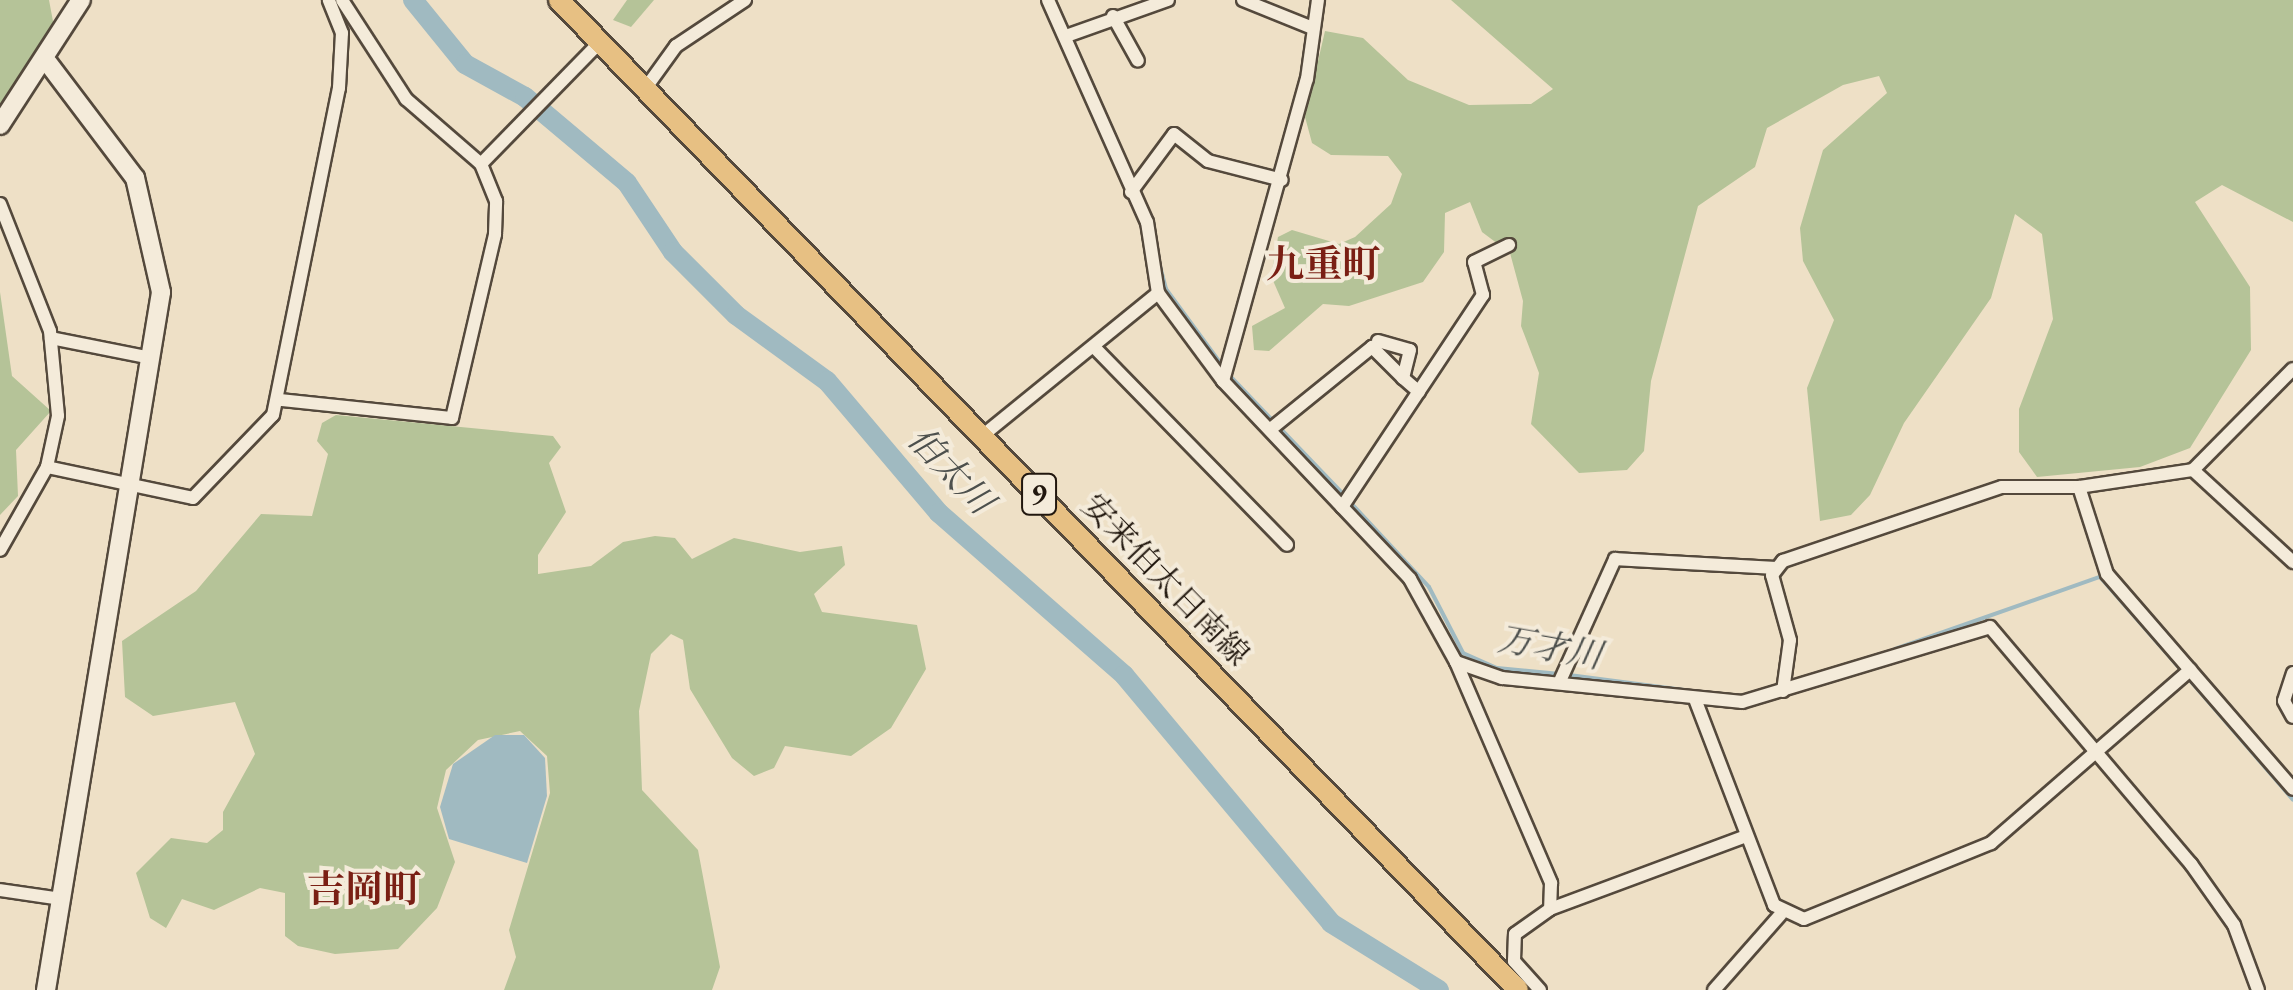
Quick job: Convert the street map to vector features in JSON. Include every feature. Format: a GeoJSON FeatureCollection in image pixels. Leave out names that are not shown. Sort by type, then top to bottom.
{"type":"FeatureCollection","features":[{"type":"Feature","properties":{"kind":"main road","name":"安来伯太日南線"},"geometry":{"type":"LineString","coordinates":[[559,0],[592,50],[645,89],[1518,990]]}},
{"type":"Feature","properties":{"kind":"street"},"geometry":{"type":"LineString","coordinates":[[0,126],[48,62],[81,0]]}},
{"type":"Feature","properties":{"kind":"street"},"geometry":{"type":"LineString","coordinates":[[46,466],[192,498],[281,400],[339,88],[342,34],[328,0]]}},
{"type":"Feature","properties":{"kind":"street"},"geometry":{"type":"LineString","coordinates":[[281,400],[452,418],[494,234],[496,201],[484,161],[406,98],[342,0]]}},
{"type":"Feature","properties":{"kind":"street"},"geometry":{"type":"LineString","coordinates":[[645,89],[676,46],[745,0]]}},
{"type":"Feature","properties":{"kind":"street"},"geometry":{"type":"LineString","coordinates":[[1048,0],[1069,35],[1136,187],[1147,222],[1158,293],[1227,376],[1346,501],[1410,579],[1456,662],[1551,884],[1550,909]]}},
{"type":"Feature","properties":{"kind":"street"},"geometry":{"type":"LineString","coordinates":[[1069,35],[1113,16],[1168,0]]}},
{"type":"Feature","properties":{"kind":"street"},"geometry":{"type":"LineString","coordinates":[[1244,0],[1310,28]]}},
{"type":"Feature","properties":{"kind":"street"},"geometry":{"type":"LineString","coordinates":[[1227,376],[1282,180],[1318,0]]}},
{"type":"Feature","properties":{"kind":"street"},"geometry":{"type":"LineString","coordinates":[[1113,16],[1138,61]]}},
{"type":"Feature","properties":{"kind":"street"},"geometry":{"type":"LineString","coordinates":[[484,161],[592,50]]}},
{"type":"Feature","properties":{"kind":"street"},"geometry":{"type":"LineString","coordinates":[[46,990],[151,358],[160,261],[146,204],[117,148],[48,62]]}},
{"type":"Feature","properties":{"kind":"street"},"geometry":{"type":"LineString","coordinates":[[1136,187],[1174,134],[1208,162],[1282,180]]}},
{"type":"Feature","properties":{"kind":"street"},"geometry":{"type":"LineString","coordinates":[[0,204],[51,338],[58,416],[46,466],[0,550]]}},
{"type":"Feature","properties":{"kind":"street"},"geometry":{"type":"LineString","coordinates":[[1346,501],[1483,295],[1474,262],[1509,246]]}},
{"type":"Feature","properties":{"kind":"street"},"geometry":{"type":"LineString","coordinates":[[982,436],[1158,293]]}},
{"type":"Feature","properties":{"kind":"street"},"geometry":{"type":"LineString","coordinates":[[51,338],[151,358]]}},
{"type":"Feature","properties":{"kind":"street"},"geometry":{"type":"LineString","coordinates":[[1378,341],[1410,350],[1403,378]]}},
{"type":"Feature","properties":{"kind":"street"},"geometry":{"type":"LineString","coordinates":[[1276,424],[1372,347],[1419,392]]}},
{"type":"Feature","properties":{"kind":"street"},"geometry":{"type":"LineString","coordinates":[[1095,348],[1287,545]]}},
{"type":"Feature","properties":{"kind":"street"},"geometry":{"type":"LineString","coordinates":[[1561,677],[1615,559],[1774,568],[2002,487],[2079,487],[2193,470],[2293,369]]}},
{"type":"Feature","properties":{"kind":"street"},"geometry":{"type":"LineString","coordinates":[[2193,470],[2293,562]]}},
{"type":"Feature","properties":{"kind":"street"},"geometry":{"type":"LineString","coordinates":[[2079,487],[2107,574],[2186,674],[2293,789]]}},
{"type":"Feature","properties":{"kind":"street"},"geometry":{"type":"LineString","coordinates":[[1774,568],[1790,640],[1784,685]]}},
{"type":"Feature","properties":{"kind":"street"},"geometry":{"type":"LineString","coordinates":[[1456,662],[1502,678],[1561,677],[1695,700],[1742,702],[1784,685],[1990,628],[2096,752],[2234,925],[2258,990]]}},
{"type":"Feature","properties":{"kind":"street"},"geometry":{"type":"LineString","coordinates":[[2293,673],[2284,701],[2293,717]]}},
{"type":"Feature","properties":{"kind":"street"},"geometry":{"type":"LineString","coordinates":[[1781,914],[1814,918],[1991,842],[2186,674]]}},
{"type":"Feature","properties":{"kind":"street"},"geometry":{"type":"LineString","coordinates":[[1695,700],[1746,836],[1781,914]]}},
{"type":"Feature","properties":{"kind":"street"},"geometry":{"type":"LineString","coordinates":[[1540,990],[1510,947],[1550,909],[1746,836]]}},
{"type":"Feature","properties":{"kind":"street"},"geometry":{"type":"LineString","coordinates":[[0,890],[62,899]]}},
{"type":"Feature","properties":{"kind":"street"},"geometry":{"type":"LineString","coordinates":[[1714,990],[1781,914]]}},
{"type":"Feature","properties":{"kind":"green space"},"geometry":{"type":"Polygon","coordinates":[[[0,0],[49,0],[55,32],[0,110],[0,0]]]}},
{"type":"Feature","properties":{"kind":"green space"},"geometry":{"type":"Polygon","coordinates":[[[627,0],[654,0],[631,27],[613,20],[627,0]]]}},
{"type":"Feature","properties":{"kind":"green space"},"geometry":{"type":"Polygon","coordinates":[[[1451,0],[2293,0],[2293,222],[2222,185],[2195,202],[2250,287],[2251,350],[2190,448],[2140,467],[2037,477],[2019,452],[2019,409],[2053,319],[2042,234],[2015,214],[1991,298],[1904,423],[1870,495],[1851,515],[1820,521],[1807,388],[1834,320],[1803,261],[1800,228],[1823,150],[1887,93],[1879,76],[1843,85],[1767,128],[1755,167],[1698,206],[1651,381],[1644,451],[1627,470],[1579,473],[1531,424],[1539,373],[1521,326],[1523,301],[1510,253],[1482,232],[1470,202],[1445,213],[1444,252],[1423,282],[1349,306],[1323,304],[1269,351],[1254,350],[1252,326],[1285,308],[1271,276],[1278,237],[1292,230],[1339,244],[1355,237],[1391,204],[1402,174],[1388,156],[1331,155],[1312,143],[1305,117],[1325,31],[1363,38],[1408,80],[1469,105],[1531,104],[1553,89],[1451,0]]]}},
{"type":"Feature","properties":{"kind":"green space"},"geometry":{"type":"Polygon","coordinates":[[[0,292],[12,376],[51,411],[16,450],[18,496],[0,515],[0,292]]]}},
{"type":"Feature","properties":{"kind":"green space"},"geometry":{"type":"Polygon","coordinates":[[[336,415],[553,436],[561,447],[549,463],[566,512],[538,555],[538,574],[591,566],[623,542],[655,536],[675,538],[692,559],[734,538],[800,552],[842,546],[845,565],[814,594],[822,612],[917,625],[926,669],[891,728],[851,756],[785,746],[774,768],[754,776],[732,758],[690,689],[683,640],[671,634],[651,654],[639,711],[642,790],[698,850],[720,967],[712,990],[504,990],[516,957],[509,930],[550,793],[547,756],[520,731],[478,740],[446,770],[437,808],[455,862],[437,908],[398,949],[335,954],[298,946],[285,936],[285,893],[260,888],[214,910],[182,899],[166,928],[150,918],[136,873],[171,838],[207,843],[223,830],[223,812],[255,754],[235,702],[153,716],[125,697],[122,641],[196,591],[261,514],[312,516],[328,454],[317,441],[322,423],[336,415]]]}},
{"type":"Feature","properties":{"kind":"water"},"geometry":{"type":"Polygon","coordinates":[[[495,735],[524,735],[545,758],[547,796],[527,863],[449,839],[440,807],[453,764],[495,735]]]}},
{"type":"Feature","properties":{"kind":"waterway","name":"伯太川"},"geometry":{"type":"LineString","coordinates":[[413,0],[465,64],[525,97],[627,183],[673,252],[736,315],[827,381],[939,513],[1124,675],[1331,923],[1439,990]]}},
{"type":"Feature","properties":{"kind":"waterway","name":"万才川"},"geometry":{"type":"LineString","coordinates":[[1055,0],[1118,142]]}},
{"type":"Feature","properties":{"kind":"waterway","name":"万才川"},"geometry":{"type":"LineString","coordinates":[[1139,186],[1166,289],[1224,368]]}},
{"type":"Feature","properties":{"kind":"waterway","name":"万才川"},"geometry":{"type":"LineString","coordinates":[[1230,376],[1344,495]]}},
{"type":"Feature","properties":{"kind":"waterway","name":"万才川"},"geometry":{"type":"LineString","coordinates":[[1350,502],[1429,587],[1463,653],[1497,668],[1560,674]]}},
{"type":"Feature","properties":{"kind":"waterway","name":"万才川"},"geometry":{"type":"LineString","coordinates":[[1895,649],[2100,577],[2181,670]]}},
{"type":"Feature","properties":{"kind":"waterway","name":"万才川"},"geometry":{"type":"LineString","coordinates":[[1569,675],[1684,690]]}},
{"type":"Feature","properties":{"kind":"waterway","name":"万才川"},"geometry":{"type":"LineString","coordinates":[[2187,677],[2293,800]]}},
{"type":"Feature","properties":{"kind":"district","name":"九重町"},"geometry":{"type":"Point","coordinates":[1323,264]}},
{"type":"Feature","properties":{"kind":"district","name":"吉岡町"},"geometry":{"type":"Point","coordinates":[364,889]}}]}
